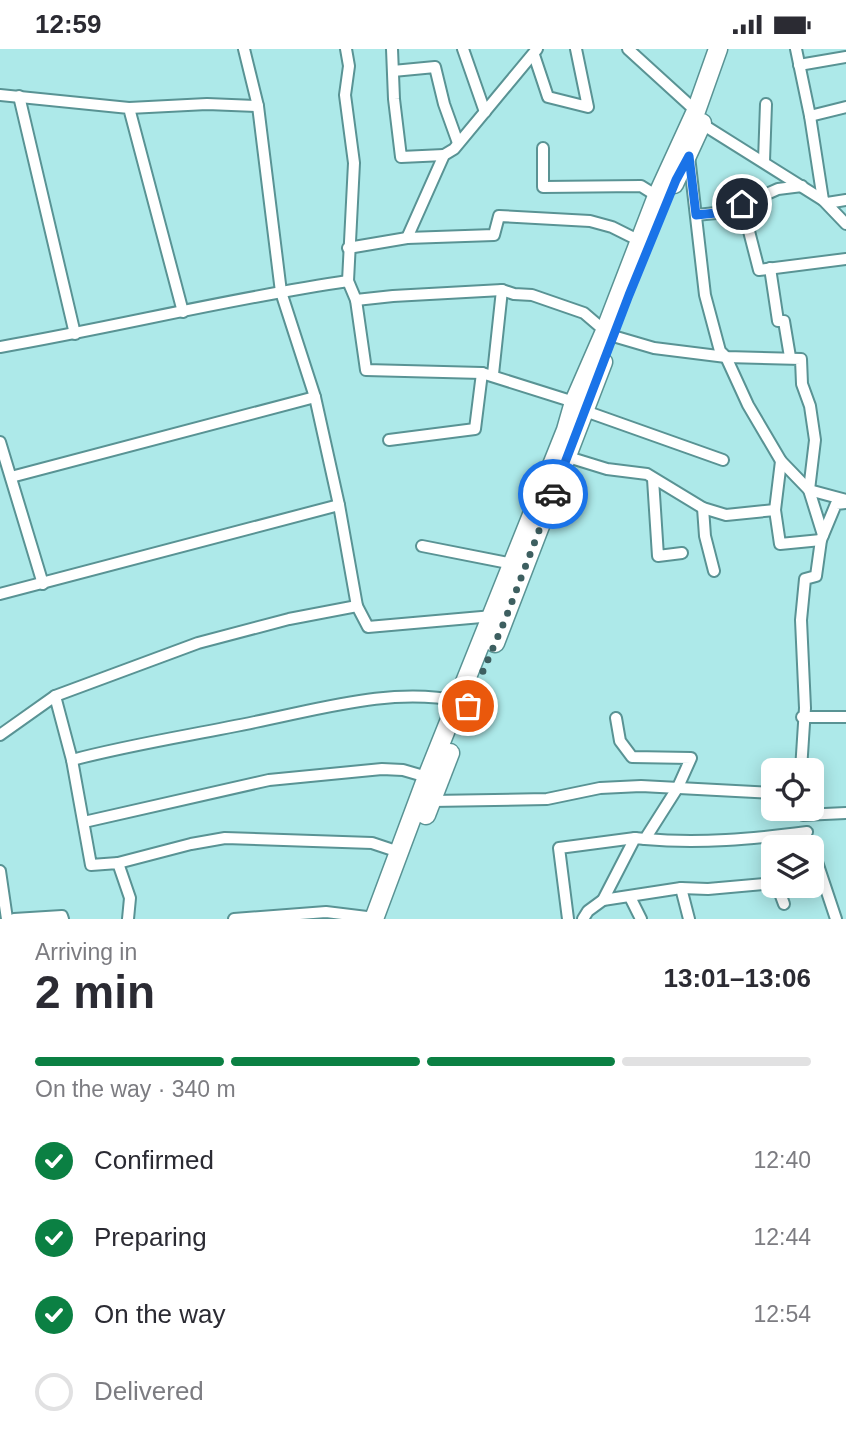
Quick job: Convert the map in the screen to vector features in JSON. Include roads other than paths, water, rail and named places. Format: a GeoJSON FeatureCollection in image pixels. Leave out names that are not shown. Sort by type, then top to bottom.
{"type":"FeatureCollection","features":[{"type":"Feature","properties":{"kind":"main road"},"geometry":{"type":"LineString","coordinates":[[378,919],[427,777],[513,564],[547,492],[568,457],[580,406],[609,333],[689,156],[718,49]]}},
{"type":"Feature","properties":{"kind":"main road"},"geometry":{"type":"LineString","coordinates":[[609,333],[657,196],[699,117],[727,49]]}},
{"type":"Feature","properties":{"kind":"main road"},"geometry":{"type":"LineString","coordinates":[[378,919],[431,801],[547,492],[566,430],[580,406]]}},
{"type":"Feature","properties":{"kind":"street"},"geometry":{"type":"LineString","coordinates":[[244,49],[258,106],[281,292],[315,397],[358,606],[368,627],[493,616]]}},
{"type":"Feature","properties":{"kind":"street"},"geometry":{"type":"LineString","coordinates":[[346,49],[349,66],[345,95],[354,163],[348,281],[356,300],[366,370],[487,374],[723,460]]}},
{"type":"Feature","properties":{"kind":"street"},"geometry":{"type":"LineString","coordinates":[[392,49],[401,157],[444,156]]}},
{"type":"Feature","properties":{"kind":"street"},"geometry":{"type":"LineString","coordinates":[[463,49],[485,112]]}},
{"type":"Feature","properties":{"kind":"street"},"geometry":{"type":"LineString","coordinates":[[536,52],[548,97],[588,107],[576,49]]}},
{"type":"Feature","properties":{"kind":"street"},"geometry":{"type":"LineString","coordinates":[[628,49],[699,117],[825,202],[846,224]]}},
{"type":"Feature","properties":{"kind":"street"},"geometry":{"type":"LineString","coordinates":[[796,49],[825,202]]}},
{"type":"Feature","properties":{"kind":"street"},"geometry":{"type":"LineString","coordinates":[[407,238],[444,156],[454,149],[536,52]]}},
{"type":"Feature","properties":{"kind":"street"},"geometry":{"type":"LineString","coordinates":[[799,65],[846,57]]}},
{"type":"Feature","properties":{"kind":"street"},"geometry":{"type":"LineString","coordinates":[[393,71],[435,67],[444,104],[458,143]]}},
{"type":"Feature","properties":{"kind":"street"},"geometry":{"type":"LineString","coordinates":[[0,95],[129,108],[207,104],[258,106]]}},
{"type":"Feature","properties":{"kind":"street"},"geometry":{"type":"LineString","coordinates":[[19,96],[75,334]]}},
{"type":"Feature","properties":{"kind":"street"},"geometry":{"type":"LineString","coordinates":[[764,161],[766,104]]}},
{"type":"Feature","properties":{"kind":"street"},"geometry":{"type":"LineString","coordinates":[[810,115],[846,107]]}},
{"type":"Feature","properties":{"kind":"street"},"geometry":{"type":"LineString","coordinates":[[129,108],[183,312]]}},
{"type":"Feature","properties":{"kind":"street"},"geometry":{"type":"LineString","coordinates":[[543,148],[543,187],[641,186],[657,196]]}},
{"type":"Feature","properties":{"kind":"street"},"geometry":{"type":"LineString","coordinates":[[689,156],[705,295],[720,351],[781,461],[809,489],[846,501]]}},
{"type":"Feature","properties":{"kind":"street"},"geometry":{"type":"LineString","coordinates":[[696,215],[726,212],[778,189],[802,186]]}},
{"type":"Feature","properties":{"kind":"street"},"geometry":{"type":"LineString","coordinates":[[825,202],[846,200]]}},
{"type":"Feature","properties":{"kind":"street"},"geometry":{"type":"LineString","coordinates":[[742,204],[759,270],[846,258]]}},
{"type":"Feature","properties":{"kind":"street"},"geometry":{"type":"LineString","coordinates":[[348,248],[407,238],[494,235],[499,216],[590,221],[612,227],[640,241]]}},
{"type":"Feature","properties":{"kind":"street"},"geometry":{"type":"LineString","coordinates":[[770,268],[778,321],[784,321],[790,357]]}},
{"type":"Feature","properties":{"kind":"street"},"geometry":{"type":"LineString","coordinates":[[0,347],[348,281]]}},
{"type":"Feature","properties":{"kind":"street"},"geometry":{"type":"LineString","coordinates":[[389,440],[475,429],[502,290]]}},
{"type":"Feature","properties":{"kind":"street"},"geometry":{"type":"LineString","coordinates":[[356,300],[502,290],[532,295],[584,313],[609,333],[654,348],[726,358],[801,359],[802,384],[810,406],[815,440],[809,489],[822,538]]}},
{"type":"Feature","properties":{"kind":"street"},"geometry":{"type":"LineString","coordinates":[[11,477],[315,397]]}},
{"type":"Feature","properties":{"kind":"street"},"geometry":{"type":"LineString","coordinates":[[0,442],[43,584]]}},
{"type":"Feature","properties":{"kind":"street"},"geometry":{"type":"LineString","coordinates":[[568,457],[607,469],[647,474],[703,508],[726,516],[775,510]]}},
{"type":"Feature","properties":{"kind":"street"},"geometry":{"type":"LineString","coordinates":[[781,461],[775,510],[780,544],[822,538]]}},
{"type":"Feature","properties":{"kind":"street"},"geometry":{"type":"LineString","coordinates":[[653,479],[658,556],[682,553]]}},
{"type":"Feature","properties":{"kind":"street"},"geometry":{"type":"LineString","coordinates":[[801,758],[805,680],[801,619],[805,579],[816,576],[822,538],[836,504],[846,501]]}},
{"type":"Feature","properties":{"kind":"street"},"geometry":{"type":"LineString","coordinates":[[0,594],[339,505]]}},
{"type":"Feature","properties":{"kind":"street"},"geometry":{"type":"LineString","coordinates":[[703,508],[705,536],[714,571]]}},
{"type":"Feature","properties":{"kind":"street"},"geometry":{"type":"LineString","coordinates":[[422,546],[513,564]]}},
{"type":"Feature","properties":{"kind":"street"},"geometry":{"type":"LineString","coordinates":[[0,734],[55,696],[198,643],[289,619],[358,606]]}},
{"type":"Feature","properties":{"kind":"street"},"geometry":{"type":"LineString","coordinates":[[72,760],[132,745],[342,703],[432,695],[459,701]]}},
{"type":"Feature","properties":{"kind":"street"},"geometry":{"type":"LineString","coordinates":[[55,696],[72,760],[91,865],[118,863],[225,838],[372,843],[399,852]]}},
{"type":"Feature","properties":{"kind":"street"},"geometry":{"type":"LineString","coordinates":[[802,717],[846,717]]}},
{"type":"Feature","properties":{"kind":"street"},"geometry":{"type":"LineString","coordinates":[[583,919],[588,911],[603,900],[640,838],[678,787],[691,758],[632,757],[620,741],[616,718]]}},
{"type":"Feature","properties":{"kind":"street"},"geometry":{"type":"LineString","coordinates":[[84,822],[269,780],[382,769],[403,770],[427,777]]}},
{"type":"Feature","properties":{"kind":"street"},"geometry":{"type":"LineString","coordinates":[[431,801],[547,799],[600,788],[678,787],[761,792]]}},
{"type":"Feature","properties":{"kind":"street"},"geometry":{"type":"LineString","coordinates":[[824,812],[846,813]]}},
{"type":"Feature","properties":{"kind":"street"},"geometry":{"type":"LineString","coordinates":[[804,821],[808,835]]}},
{"type":"Feature","properties":{"kind":"street"},"geometry":{"type":"LineString","coordinates":[[568,919],[559,848],[640,838],[709,840],[807,832]]}},
{"type":"Feature","properties":{"kind":"street"},"geometry":{"type":"LineString","coordinates":[[118,863],[130,898],[128,919]]}},
{"type":"Feature","properties":{"kind":"street"},"geometry":{"type":"LineString","coordinates":[[0,871],[7,919]]}},
{"type":"Feature","properties":{"kind":"street"},"geometry":{"type":"LineString","coordinates":[[824,877],[839,914]]}},
{"type":"Feature","properties":{"kind":"street"},"geometry":{"type":"LineString","coordinates":[[603,900],[681,888],[761,885]]}},
{"type":"Feature","properties":{"kind":"street"},"geometry":{"type":"LineString","coordinates":[[681,888],[689,919]]}},
{"type":"Feature","properties":{"kind":"street"},"geometry":{"type":"LineString","coordinates":[[630,897],[641,919]]}},
{"type":"Feature","properties":{"kind":"street"},"geometry":{"type":"LineString","coordinates":[[781,898],[784,904]]}},
{"type":"Feature","properties":{"kind":"street"},"geometry":{"type":"LineString","coordinates":[[234,919],[326,912],[378,919]]}},
{"type":"Feature","properties":{"kind":"street"},"geometry":{"type":"LineString","coordinates":[[17,919],[62,916],[62,919]]}}]}
